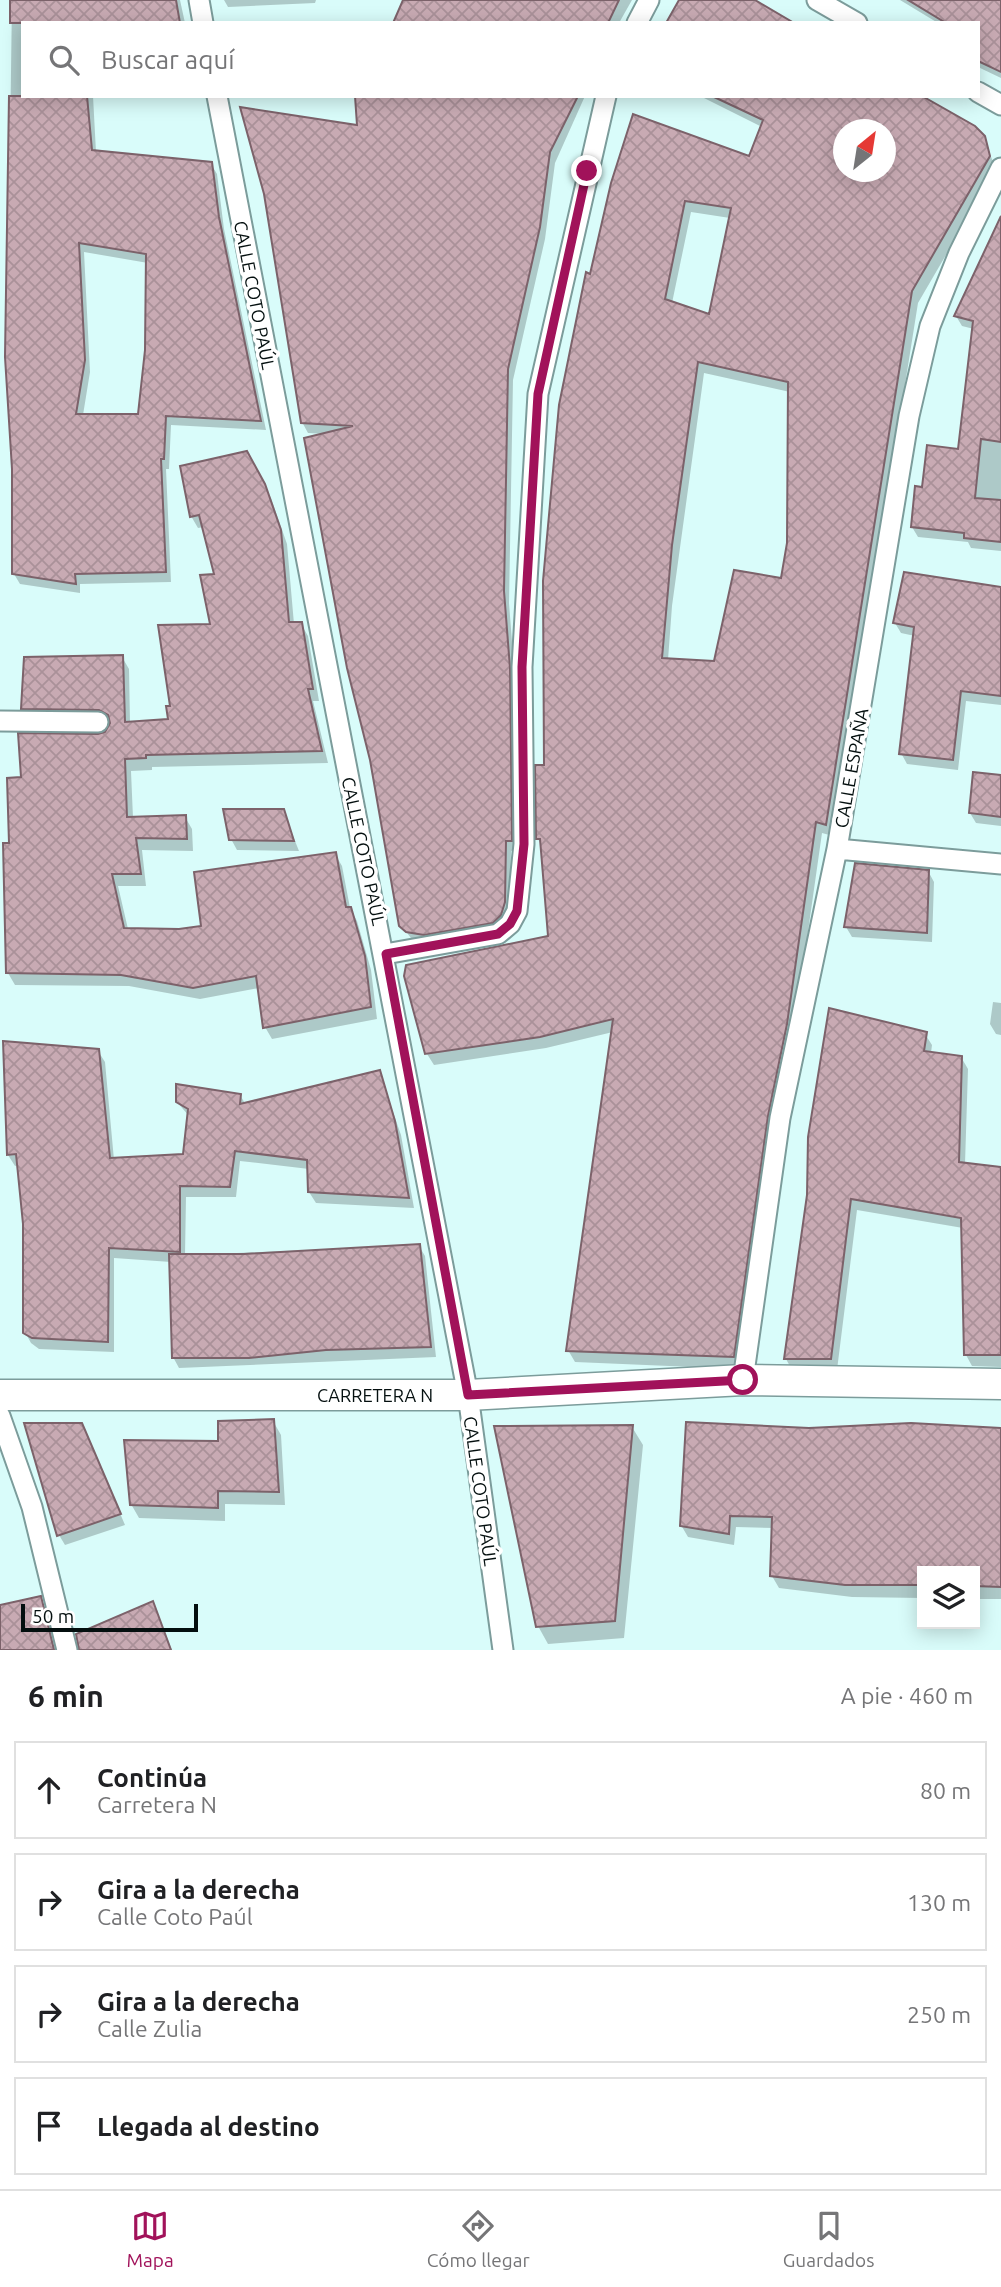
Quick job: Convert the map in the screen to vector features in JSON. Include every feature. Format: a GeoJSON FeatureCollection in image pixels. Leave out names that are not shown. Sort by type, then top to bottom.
{"type":"FeatureCollection","features":[{"type":"Feature","properties":{"kind":"main road","name":"CARRETERA N"},"geometry":{"type":"LineString","coordinates":[[0,1395],[468,1395],[743,1380],[1001,1384]]}},
{"type":"Feature","properties":{"kind":"street"},"geometry":{"type":"LineString","coordinates":[[199,0],[203,21]]}},
{"type":"Feature","properties":{"kind":"street"},"geometry":{"type":"LineString","coordinates":[[638,21],[649,0]]}},
{"type":"Feature","properties":{"kind":"street"},"geometry":{"type":"LineString","coordinates":[[817,0],[854,21]]}},
{"type":"Feature","properties":{"kind":"street"},"geometry":{"type":"LineString","coordinates":[[980,93],[1001,105]]}},
{"type":"Feature","properties":{"kind":"street","name":"CALLE COTO PAÚL"},"geometry":{"type":"LineString","coordinates":[[217,98],[331,693],[386,954],[468,1395],[503,1650]]}},
{"type":"Feature","properties":{"kind":"street"},"geometry":{"type":"LineString","coordinates":[[386,954],[498,934],[510,924],[517,911],[524,844],[522,667],[538,394],[606,98]]}},
{"type":"Feature","properties":{"kind":"street","name":"CALLE ESPAÑA"},"geometry":{"type":"LineString","coordinates":[[743,1380],[780,1118],[837,849],[909,416],[930,326],[959,253],[1001,168]]}},
{"type":"Feature","properties":{"kind":"street"},"geometry":{"type":"LineString","coordinates":[[0,721],[98,722]]}},
{"type":"Feature","properties":{"kind":"street"},"geometry":{"type":"LineString","coordinates":[[837,849],[1001,864]]}},
{"type":"Feature","properties":{"kind":"street"},"geometry":{"type":"LineString","coordinates":[[0,1416],[32,1507],[67,1650]]}},
{"type":"Feature","properties":{"kind":"building"},"geometry":{"type":"Polygon","coordinates":[[[10,0],[176,0],[180,21],[21,21],[10,23],[10,0]]]}},
{"type":"Feature","properties":{"kind":"building"},"geometry":{"type":"Polygon","coordinates":[[[403,0],[619,0],[609,21],[394,21],[403,0]]]}},
{"type":"Feature","properties":{"kind":"building"},"geometry":{"type":"Polygon","coordinates":[[[679,0],[755,0],[791,21],[667,21],[679,0]]]}},
{"type":"Feature","properties":{"kind":"building"},"geometry":{"type":"Polygon","coordinates":[[[908,0],[1001,0],[1001,72],[980,62],[980,21],[943,21],[908,0]]]}},
{"type":"Feature","properties":{"kind":"building"},"geometry":{"type":"Polygon","coordinates":[[[9,96],[87,98],[92,150],[212,162],[219,217],[261,421],[166,416],[164,459],[161,459],[166,572],[75,574],[76,584],[12,574],[12,469],[5,357],[9,96]],[[79,243],[85,360],[76,414],[138,414],[145,350],[146,254],[79,243]]]}},
{"type":"Feature","properties":{"kind":"building"},"geometry":{"type":"Polygon","coordinates":[[[355,98],[577,98],[550,152],[540,227],[508,369],[504,591],[510,668],[512,841],[506,841],[505,902],[501,915],[493,923],[424,935],[406,932],[399,926],[370,760],[347,668],[304,438],[353,426],[301,423],[264,194],[240,107],[357,125],[355,98]]]}},
{"type":"Feature","properties":{"kind":"building"},"geometry":{"type":"Polygon","coordinates":[[[716,98],[926,98],[975,126],[985,136],[990,156],[912,291],[826,825],[816,822],[787,1024],[768,1116],[734,1357],[566,1351],[613,1019],[540,1037],[425,1054],[404,976],[406,965],[548,936],[540,839],[536,839],[535,765],[544,765],[543,581],[559,405],[586,272],[590,274],[611,183],[633,114],[749,156],[763,120],[716,98]],[[685,201],[665,299],[709,314],[731,208],[685,201]],[[698,362],[672,545],[662,658],[714,661],[734,570],[781,578],[787,543],[788,382],[698,362]]]}},
{"type":"Feature","properties":{"kind":"building"},"geometry":{"type":"Polygon","coordinates":[[[1001,216],[1001,442],[981,439],[975,498],[1001,500],[1001,542],[964,538],[964,533],[911,527],[915,486],[922,487],[927,445],[958,449],[973,321],[954,316],[1001,216]]]}},
{"type":"Feature","properties":{"kind":"building"},"geometry":{"type":"Polygon","coordinates":[[[247,451],[265,484],[281,530],[289,622],[302,622],[313,689],[308,689],[322,751],[146,755],[146,758],[125,759],[127,817],[186,815],[187,839],[136,838],[141,874],[112,874],[124,928],[179,929],[201,926],[194,872],[336,852],[346,907],[351,907],[365,956],[371,1007],[263,1028],[256,976],[193,988],[121,975],[6,973],[3,843],[9,843],[7,778],[21,777],[18,733],[98,734],[105,732],[110,723],[108,715],[99,710],[21,709],[24,657],[123,655],[125,722],[168,719],[166,706],[170,706],[158,625],[210,624],[200,575],[214,574],[199,515],[190,517],[180,466],[247,451]]]}},
{"type":"Feature","properties":{"kind":"building"},"geometry":{"type":"Polygon","coordinates":[[[904,572],[1001,587],[1001,696],[961,691],[953,760],[899,754],[914,627],[893,623],[904,572]]]}},
{"type":"Feature","properties":{"kind":"building"},"geometry":{"type":"Polygon","coordinates":[[[973,772],[1001,775],[1001,817],[969,813],[973,772]]]}},
{"type":"Feature","properties":{"kind":"building"},"geometry":{"type":"Polygon","coordinates":[[[223,809],[284,809],[294,841],[229,840],[223,809]]]}},
{"type":"Feature","properties":{"kind":"building"},"geometry":{"type":"Polygon","coordinates":[[[855,863],[929,870],[927,933],[844,927],[855,863]]]}},
{"type":"Feature","properties":{"kind":"building"},"geometry":{"type":"Polygon","coordinates":[[[829,1008],[927,1032],[924,1051],[962,1056],[959,1162],[1001,1167],[1001,1355],[964,1355],[961,1218],[851,1199],[831,1359],[784,1359],[807,1195],[808,1137],[829,1008]]]}},
{"type":"Feature","properties":{"kind":"building"},"geometry":{"type":"Polygon","coordinates":[[[3,1041],[99,1049],[110,1158],[183,1154],[188,1109],[176,1102],[176,1084],[241,1094],[240,1104],[380,1070],[395,1121],[409,1198],[308,1192],[307,1160],[235,1151],[230,1187],[180,1186],[180,1252],[109,1248],[108,1342],[32,1338],[23,1333],[23,1224],[16,1154],[7,1155],[3,1041]]]}},
{"type":"Feature","properties":{"kind":"building"},"geometry":{"type":"Polygon","coordinates":[[[420,1244],[431,1347],[326,1350],[249,1358],[172,1358],[169,1254],[244,1254],[420,1244]]]}},
{"type":"Feature","properties":{"kind":"building"},"geometry":{"type":"Polygon","coordinates":[[[274,1419],[279,1492],[218,1491],[218,1508],[130,1505],[124,1440],[218,1441],[218,1421],[274,1419]]]}},
{"type":"Feature","properties":{"kind":"building"},"geometry":{"type":"Polygon","coordinates":[[[686,1422],[809,1428],[911,1423],[1001,1428],[1001,1587],[980,1586],[980,1566],[917,1566],[917,1585],[845,1585],[770,1576],[772,1517],[730,1516],[729,1534],[680,1526],[686,1422]]]}},
{"type":"Feature","properties":{"kind":"building"},"geometry":{"type":"Polygon","coordinates":[[[24,1423],[82,1423],[121,1514],[57,1536],[24,1423]]]}},
{"type":"Feature","properties":{"kind":"building"},"geometry":{"type":"Polygon","coordinates":[[[633,1425],[615,1621],[536,1627],[494,1426],[633,1425]]]}},
{"type":"Feature","properties":{"kind":"building"},"geometry":{"type":"Polygon","coordinates":[[[41,1596],[54,1650],[0,1650],[0,1605],[41,1596]]]}},
{"type":"Feature","properties":{"kind":"building"},"geometry":{"type":"Polygon","coordinates":[[[153,1601],[171,1650],[79,1650],[76,1634],[153,1601]]]}},
{"type":"Feature","properties":{"kind":"route"},"geometry":{"type":"LineString","coordinates":[[587,171],[538,394],[522,667],[524,844],[517,911],[510,924],[498,934],[386,954],[468,1395],[743,1380]]}}]}
